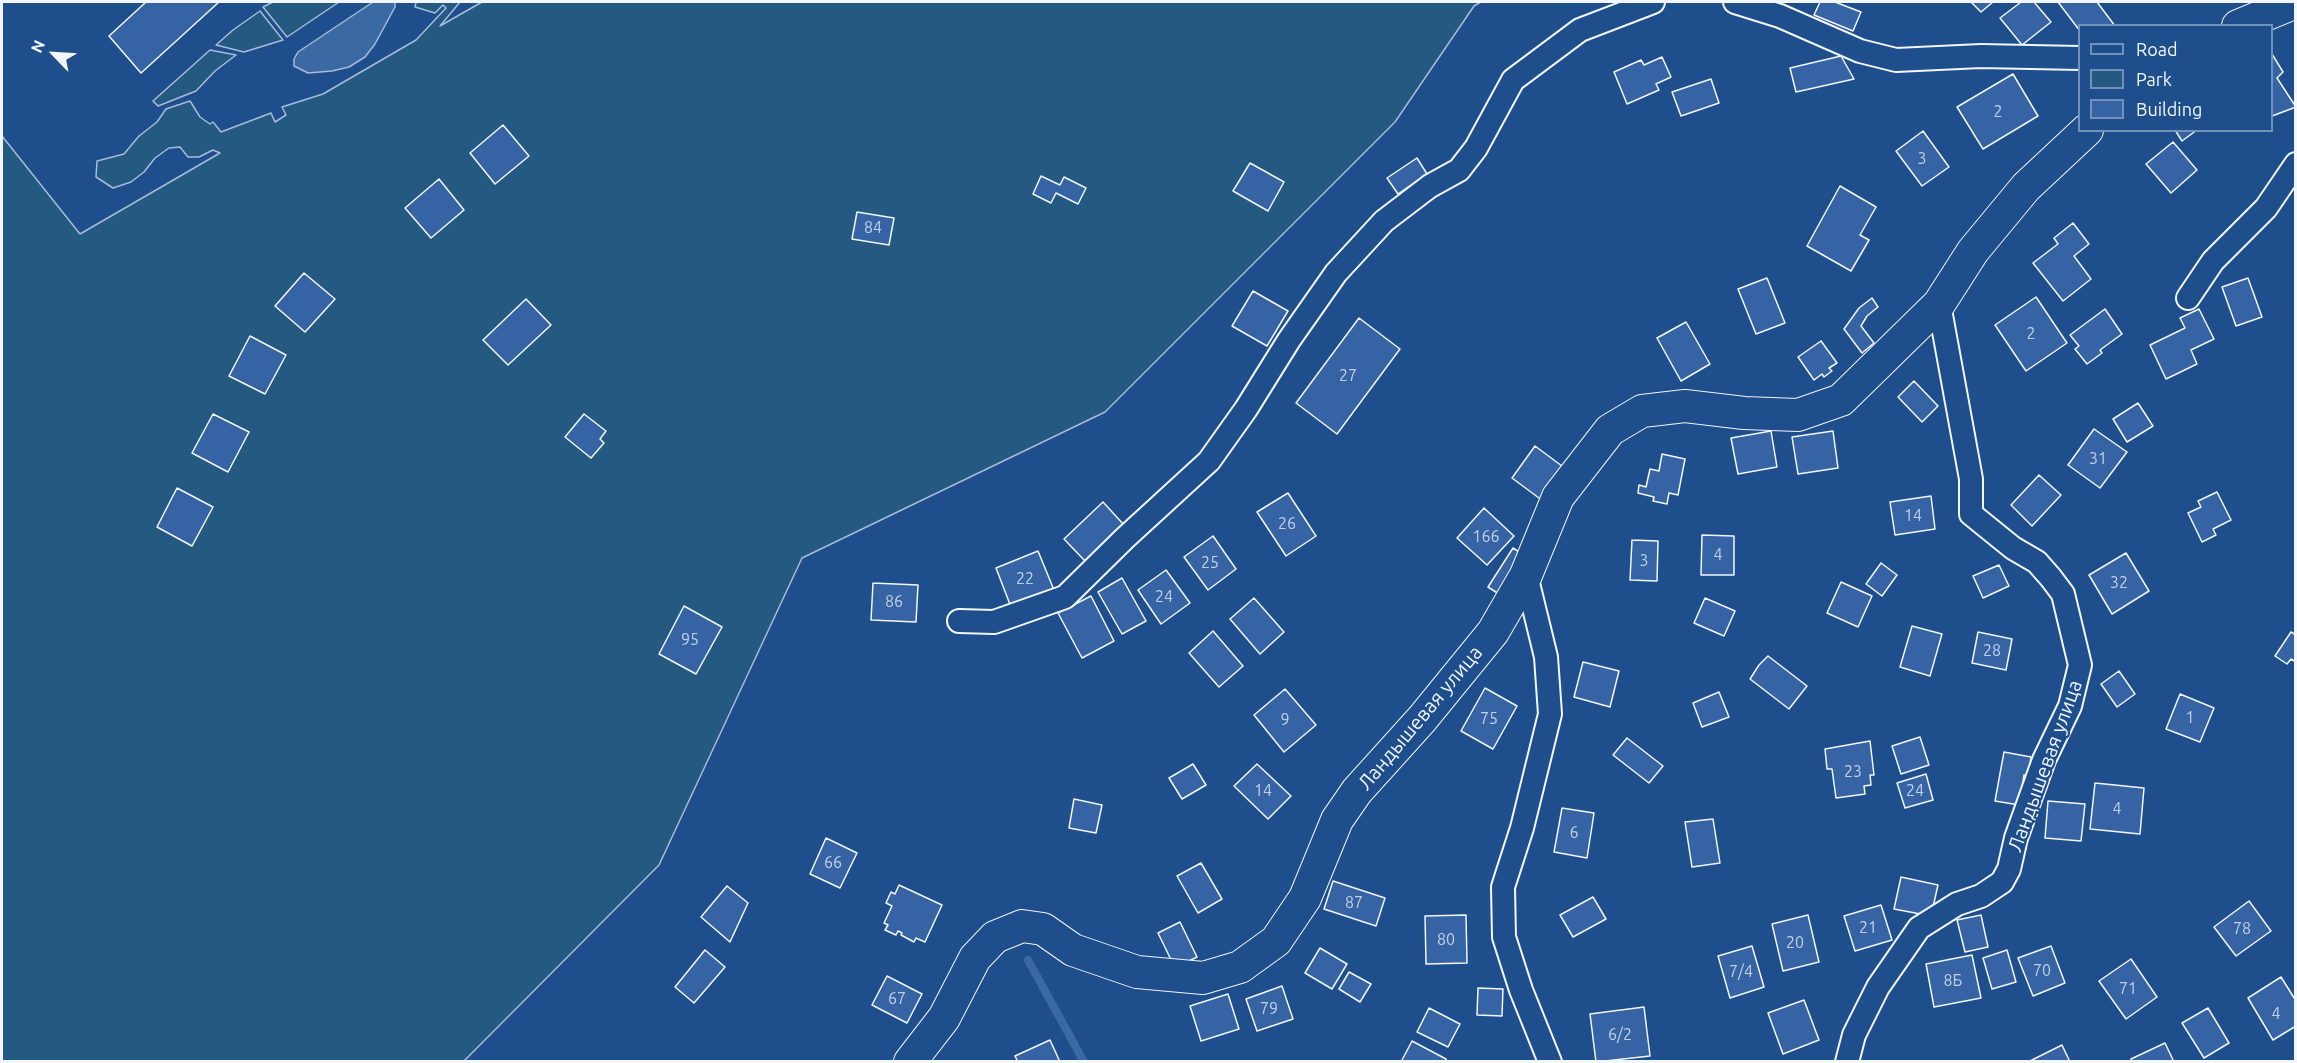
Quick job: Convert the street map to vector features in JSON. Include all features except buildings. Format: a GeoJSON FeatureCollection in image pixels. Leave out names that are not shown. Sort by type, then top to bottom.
{"type":"FeatureCollection","features":[{"type":"Feature","properties":{"kind":"street"},"geometry":{"type":"LineString","coordinates":[[959,621],[994,622],[1065,597],[1209,461],[1336,273],[1384,221],[1430,186],[1459,170],[1476,148],[1513,80],[1580,30],[1653,2]]}},
{"type":"Feature","properties":{"kind":"street"},"geometry":{"type":"LineString","coordinates":[[1735,2],[1780,16],[1860,51],[1896,60],[1981,56],[2078,58]]}},
{"type":"Feature","properties":{"kind":"street"},"geometry":{"type":"LineString","coordinates":[[2243,24],[2295,2]]}},
{"type":"Feature","properties":{"kind":"street","name":"Ландышевая улица"},"geometry":{"type":"LineString","coordinates":[[910,1062],[944,1018],[975,958],[995,937],[1022,926],[1043,929],[1073,950],[1137,972],[1203,978],[1240,967],[1276,941],[1305,898],[1337,820],[1357,790],[1422,719],[1493,632],[1526,575],[1558,497],[1610,430],[1642,411],[1685,405],[1744,413],[1798,415],[1841,400],[1939,304],[1973,251],[2026,188],[2084,132]]}},
{"type":"Feature","properties":{"kind":"street"},"geometry":{"type":"LineString","coordinates":[[2188,298],[2213,261],[2266,208],[2295,164]]}},
{"type":"Feature","properties":{"kind":"street","name":"Ландышевая улица"},"geometry":{"type":"LineString","coordinates":[[1847,1062],[1854,1035],[1878,987],[1919,928],[1957,904],[1981,896],[2002,882],[2009,869],[2016,838],[2044,760],[2070,706],[2080,665],[2063,594],[2037,562],[2013,548],[1971,514],[1971,479],[1939,304]]}},
{"type":"Feature","properties":{"kind":"street"},"geometry":{"type":"LineString","coordinates":[[1526,575],[1546,657],[1550,714],[1522,828],[1503,887],[1504,937],[1521,990],[1550,1062]]}},
{"type":"Feature","properties":{"kind":"green space"},"geometry":{"type":"Polygon","coordinates":[[[273,2],[339,2],[287,37],[263,7],[273,2]]]}},
{"type":"Feature","properties":{"kind":"green space"},"geometry":{"type":"Polygon","coordinates":[[[416,2],[460,2],[440,26],[482,2],[1481,2],[1474,6],[1395,122],[1105,412],[802,558],[659,865],[464,1061],[2,1061],[2,136],[80,234],[220,153],[213,150],[199,157],[188,157],[180,147],[169,148],[155,158],[144,172],[131,182],[113,188],[96,177],[97,161],[124,154],[139,136],[157,122],[166,109],[190,101],[200,117],[210,124],[213,122],[221,132],[271,113],[275,122],[286,115],[282,107],[323,94],[416,40],[446,8],[443,5],[435,13],[415,7],[416,2]]]}},
{"type":"Feature","properties":{"kind":"green space"},"geometry":{"type":"Polygon","coordinates":[[[260,11],[283,40],[244,52],[216,45],[233,30],[260,11]]]}},
{"type":"Feature","properties":{"kind":"green space"},"geometry":{"type":"Polygon","coordinates":[[[210,50],[236,55],[215,71],[196,91],[158,106],[153,101],[210,50]]]}},
{"type":"Feature","properties":{"kind":"shaded area"},"geometry":{"type":"Polygon","coordinates":[[[373,2],[395,2],[395,7],[375,44],[365,57],[349,67],[332,71],[308,73],[294,66],[294,59],[298,52],[373,2]]]}},
{"type":"Feature","properties":{"kind":"waterway"},"geometry":{"type":"LineString","coordinates":[[1028,960],[1084,1062]]}}]}
